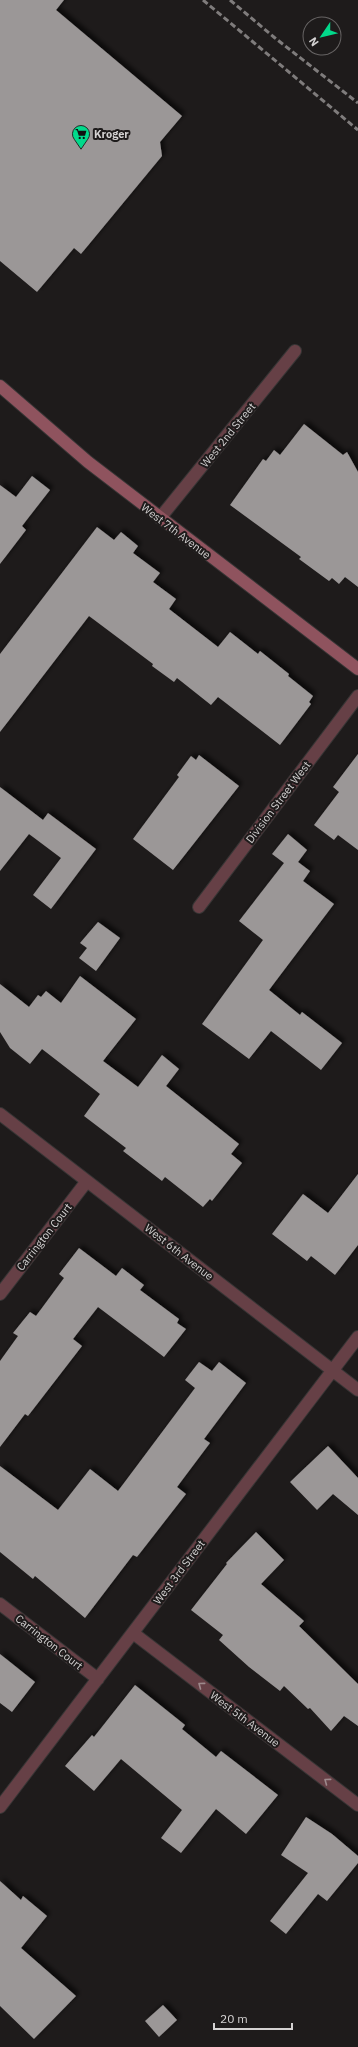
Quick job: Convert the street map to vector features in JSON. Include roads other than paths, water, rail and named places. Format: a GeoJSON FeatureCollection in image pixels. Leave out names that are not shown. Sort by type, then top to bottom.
{"type":"FeatureCollection","features":[{"type":"Feature","properties":{"kind":"street","name":"West 2nd Street"},"geometry":{"type":"LineString","coordinates":[[160,518],[295,352]]}},
{"type":"Feature","properties":{"kind":"street","name":"West 7th Avenue"},"geometry":{"type":"LineString","coordinates":[[0,386],[88,462],[358,669]]}},
{"type":"Feature","properties":{"kind":"street","name":"Division Street West"},"geometry":{"type":"LineString","coordinates":[[199,906],[358,696]]}},
{"type":"Feature","properties":{"kind":"street","name":"West 6th Avenue"},"geometry":{"type":"LineString","coordinates":[[0,1114],[358,1390]]}},
{"type":"Feature","properties":{"kind":"street","name":"Carrington Court"},"geometry":{"type":"LineString","coordinates":[[0,1294],[87,1181]]}},
{"type":"Feature","properties":{"kind":"street","name":"West 3rd Street"},"geometry":{"type":"LineString","coordinates":[[0,1807],[358,1337]]}},
{"type":"Feature","properties":{"kind":"street","name":"Carrington Court"},"geometry":{"type":"LineString","coordinates":[[0,1604],[98,1679]]}},
{"type":"Feature","properties":{"kind":"street","name":"West 5th Avenue"},"geometry":{"type":"LineString","coordinates":[[133,1633],[358,1805]]}},
{"type":"Feature","properties":{"kind":"railway"},"geometry":{"type":"LineString","coordinates":[[203,0],[358,130]]}},
{"type":"Feature","properties":{"kind":"railway"},"geometry":{"type":"LineString","coordinates":[[230,0],[275,38],[358,103]]}},
{"type":"Feature","properties":{"kind":"place","name":"Kroger"},"geometry":{"type":"Point","coordinates":[81,149]}}]}
